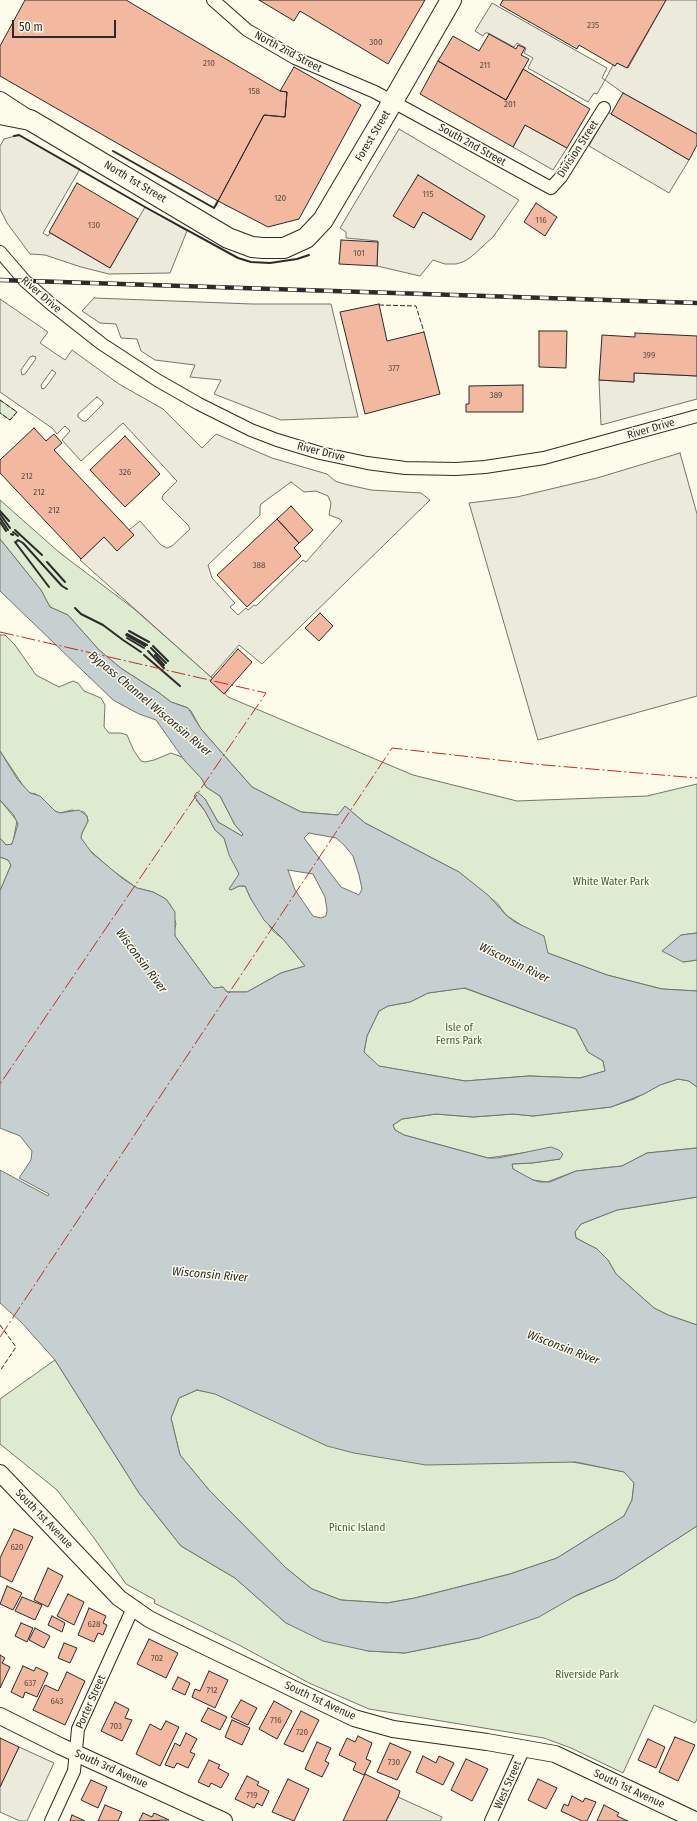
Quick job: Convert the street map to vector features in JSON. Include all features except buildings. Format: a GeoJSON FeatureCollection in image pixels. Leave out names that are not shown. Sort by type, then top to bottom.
{"type":"FeatureCollection","features":[{"type":"Feature","properties":{"kind":"main road","name":"Forest Street"},"geometry":{"type":"LineString","coordinates":[[274,248],[284,248],[298,242],[314,230],[335,201],[451,0]]}},
{"type":"Feature","properties":{"kind":"main road","name":"North 1st Street"},"geometry":{"type":"LineString","coordinates":[[0,101],[228,238],[252,247],[274,248]]}},
{"type":"Feature","properties":{"kind":"main road"},"geometry":{"type":"LineString","coordinates":[[0,114],[30,120]]}},
{"type":"Feature","properties":{"kind":"street","name":"North 2nd Street"},"geometry":{"type":"LineString","coordinates":[[213,0],[247,30],[295,58],[363,87],[393,102]]}},
{"type":"Feature","properties":{"kind":"street","name":"South 2nd Street"},"geometry":{"type":"LineString","coordinates":[[393,102],[551,188]]}},
{"type":"Feature","properties":{"kind":"street","name":"Division Street"},"geometry":{"type":"LineString","coordinates":[[551,188],[562,177],[604,108]]}},
{"type":"Feature","properties":{"kind":"street","name":"River Drive"},"geometry":{"type":"LineString","coordinates":[[0,252],[25,281],[58,310],[102,344],[157,380],[199,404],[251,430],[277,440],[320,453],[372,464],[409,468],[456,469],[491,467],[524,462],[574,451],[697,416]]}},
{"type":"Feature","properties":{"kind":"street","name":"South 1st Avenue"},"geometry":{"type":"LineString","coordinates":[[0,1473],[119,1598],[149,1619],[167,1628],[354,1718],[393,1729],[524,1748],[555,1754],[697,1821]]}},
{"type":"Feature","properties":{"kind":"street","name":"Porter Street"},"geometry":{"type":"LineString","coordinates":[[51,1821],[74,1770],[77,1754],[78,1730],[133,1608]]}},
{"type":"Feature","properties":{"kind":"street","name":"South 3rd Avenue"},"geometry":{"type":"LineString","coordinates":[[0,1716],[77,1754],[224,1821]]}},
{"type":"Feature","properties":{"kind":"street","name":"West Street"},"geometry":{"type":"LineString","coordinates":[[491,1821],[524,1748]]}},
{"type":"Feature","properties":{"kind":"green space"},"geometry":{"type":"Polygon","coordinates":[[[0,400],[17,412],[10,420],[0,413],[0,400]]]}},
{"type":"Feature","properties":{"kind":"green space","name":"White Water Park"},"geometry":{"type":"Polygon","coordinates":[[[0,500],[60,553],[133,608],[211,677],[228,697],[413,775],[517,801],[647,796],[697,784],[697,933],[681,935],[683,962],[697,960],[697,991],[662,989],[607,975],[548,953],[527,929],[506,915],[497,903],[459,872],[365,823],[345,806],[339,815],[301,812],[252,787],[201,729],[191,711],[186,707],[171,702],[122,669],[99,650],[68,615],[50,607],[41,590],[0,539],[0,500]]]}},
{"type":"Feature","properties":{"kind":"green space"},"geometry":{"type":"Polygon","coordinates":[[[0,635],[5,635],[15,645],[36,675],[59,687],[73,681],[78,683],[84,691],[101,698],[105,705],[104,727],[109,733],[121,733],[127,735],[134,751],[141,761],[145,762],[154,760],[171,753],[182,757],[202,779],[206,787],[220,796],[235,825],[243,834],[242,836],[218,822],[205,799],[196,800],[205,811],[215,830],[224,838],[239,874],[236,881],[230,887],[231,890],[239,886],[245,886],[251,899],[273,931],[284,940],[305,966],[281,973],[247,992],[227,992],[223,987],[214,988],[175,936],[174,931],[176,924],[171,906],[166,899],[153,892],[137,888],[112,870],[86,847],[81,838],[88,821],[84,812],[72,810],[60,813],[55,811],[36,794],[30,793],[26,790],[0,751],[0,635]]]}},
{"type":"Feature","properties":{"kind":"green space"},"geometry":{"type":"Polygon","coordinates":[[[0,800],[17,821],[13,842],[10,845],[6,845],[0,838],[0,800]]]}},
{"type":"Feature","properties":{"kind":"green space"},"geometry":{"type":"Polygon","coordinates":[[[0,857],[8,860],[11,865],[0,891],[0,857]]]}},
{"type":"Feature","properties":{"kind":"green space","name":"Isle of Ferns Park"},"geometry":{"type":"Polygon","coordinates":[[[464,988],[576,1029],[588,1052],[603,1061],[605,1071],[580,1078],[529,1076],[465,1081],[378,1066],[364,1052],[367,1036],[379,1011],[388,1006],[410,1002],[428,993],[464,988]]]}},
{"type":"Feature","properties":{"kind":"green space"},"geometry":{"type":"Polygon","coordinates":[[[678,1079],[689,1081],[697,1087],[697,1148],[647,1153],[622,1166],[576,1171],[547,1182],[533,1180],[524,1176],[513,1169],[512,1164],[560,1159],[536,1151],[488,1158],[404,1135],[395,1130],[393,1125],[402,1119],[436,1114],[473,1117],[513,1114],[533,1116],[611,1107],[634,1099],[660,1085],[678,1079]]]}},
{"type":"Feature","properties":{"kind":"green space"},"geometry":{"type":"Polygon","coordinates":[[[697,1197],[697,1325],[668,1315],[654,1308],[616,1274],[608,1260],[597,1249],[576,1238],[575,1232],[581,1224],[617,1210],[697,1197]]]}},
{"type":"Feature","properties":{"kind":"green space","name":"Riverside Park"},"geometry":{"type":"Polygon","coordinates":[[[55,1360],[139,1493],[181,1546],[235,1578],[286,1623],[368,1651],[405,1653],[479,1638],[615,1579],[697,1526],[697,1719],[695,1723],[654,1705],[623,1773],[571,1748],[544,1738],[369,1709],[309,1683],[239,1645],[154,1603],[155,1600],[126,1584],[94,1538],[57,1490],[0,1444],[0,1399],[55,1360]]]}},
{"type":"Feature","properties":{"kind":"green space","name":"Picnic Island"},"geometry":{"type":"Polygon","coordinates":[[[197,1390],[625,1472],[634,1483],[632,1500],[624,1516],[557,1558],[510,1574],[415,1598],[387,1603],[341,1600],[312,1589],[286,1568],[209,1490],[180,1455],[171,1418],[179,1398],[197,1390]]]}},
{"type":"Feature","properties":{"kind":"shaded area"},"geometry":{"type":"Polygon","coordinates":[[[666,0],[697,0],[697,134],[623,93],[605,80],[613,65],[615,66],[617,63],[628,68],[666,0]]]}},
{"type":"Feature","properties":{"kind":"shaded area"},"geometry":{"type":"Polygon","coordinates":[[[492,3],[607,68],[602,78],[605,80],[597,94],[594,93],[588,102],[528,68],[533,58],[524,53],[526,48],[517,43],[514,47],[488,33],[485,33],[483,36],[475,31],[492,3]]]}},
{"type":"Feature","properties":{"kind":"shaded area"},"geometry":{"type":"Polygon","coordinates":[[[608,112],[689,160],[669,193],[589,146],[608,112]]]}},
{"type":"Feature","properties":{"kind":"shaded area"},"geometry":{"type":"Polygon","coordinates":[[[525,125],[567,148],[553,170],[513,147],[525,125]]]}},
{"type":"Feature","properties":{"kind":"shaded area"},"geometry":{"type":"Polygon","coordinates":[[[399,129],[519,200],[493,237],[471,257],[456,264],[445,264],[433,260],[420,276],[377,266],[378,241],[346,238],[346,232],[340,228],[399,129]],[[418,175],[394,216],[414,228],[423,212],[471,240],[485,216],[418,175]]]}},
{"type":"Feature","properties":{"kind":"shaded area"},"geometry":{"type":"Polygon","coordinates":[[[19,135],[80,169],[43,233],[48,236],[50,233],[110,268],[145,207],[187,231],[170,273],[109,274],[81,267],[45,255],[30,254],[7,223],[0,209],[0,146],[4,139],[19,135]]]}},
{"type":"Feature","properties":{"kind":"shaded area"},"geometry":{"type":"Polygon","coordinates":[[[94,298],[252,304],[331,304],[358,417],[281,420],[214,394],[221,380],[190,377],[195,365],[155,360],[141,351],[137,339],[121,338],[116,324],[100,323],[82,311],[94,298]]]}},
{"type":"Feature","properties":{"kind":"shaded area"},"geometry":{"type":"Polygon","coordinates":[[[0,299],[48,332],[40,343],[65,360],[72,350],[119,384],[163,409],[202,448],[216,434],[272,458],[327,474],[335,481],[344,484],[371,490],[421,493],[430,500],[262,664],[239,645],[211,677],[80,560],[104,537],[134,535],[129,530],[140,521],[161,545],[167,548],[172,546],[190,529],[188,525],[162,499],[163,495],[177,481],[123,423],[81,461],[62,440],[70,431],[65,426],[57,434],[52,428],[0,392],[0,299]],[[30,357],[21,370],[22,375],[25,374],[36,357],[30,357]],[[52,370],[41,385],[42,389],[45,388],[56,373],[52,370]],[[97,397],[78,414],[78,417],[83,421],[86,421],[103,404],[103,402],[97,397]],[[291,482],[261,504],[260,515],[208,565],[212,578],[235,603],[230,607],[238,615],[246,608],[248,610],[254,605],[256,606],[303,560],[306,562],[342,521],[329,515],[331,503],[328,496],[316,491],[304,492],[291,482]]]}},
{"type":"Feature","properties":{"kind":"shaded area"},"geometry":{"type":"Polygon","coordinates":[[[634,373],[697,376],[697,399],[601,425],[599,380],[634,382],[634,373]]]}},
{"type":"Feature","properties":{"kind":"shaded area"},"geometry":{"type":"Polygon","coordinates":[[[680,453],[697,514],[697,696],[538,740],[469,503],[517,497],[597,478],[680,453]]]}},
{"type":"Feature","properties":{"kind":"shaded area"},"geometry":{"type":"Polygon","coordinates":[[[19,1747],[54,1763],[27,1821],[20,1821],[0,1812],[0,1787],[19,1747]]]}},
{"type":"Feature","properties":{"kind":"shaded area"},"geometry":{"type":"Polygon","coordinates":[[[398,1797],[442,1817],[440,1821],[386,1821],[398,1797]]]}},
{"type":"Feature","properties":{"kind":"water"},"geometry":{"type":"Polygon","coordinates":[[[0,539],[41,590],[50,607],[68,615],[99,650],[122,669],[171,702],[188,708],[201,729],[252,787],[301,812],[338,815],[345,806],[365,823],[459,872],[488,895],[506,915],[515,922],[544,936],[548,953],[607,975],[662,989],[697,991],[697,1087],[689,1081],[678,1079],[660,1085],[644,1094],[611,1107],[533,1116],[513,1114],[473,1117],[436,1114],[402,1119],[393,1125],[395,1130],[404,1135],[488,1158],[498,1158],[551,1147],[559,1150],[563,1154],[560,1159],[512,1164],[513,1169],[533,1180],[540,1182],[550,1182],[576,1171],[622,1166],[647,1153],[697,1148],[697,1197],[617,1210],[581,1224],[575,1232],[576,1238],[597,1249],[608,1260],[616,1274],[654,1308],[668,1315],[697,1325],[697,1526],[615,1579],[577,1595],[539,1617],[479,1638],[405,1653],[368,1651],[323,1641],[286,1623],[235,1578],[181,1546],[139,1493],[55,1360],[21,1322],[0,1303],[0,1170],[48,1196],[49,1194],[19,1178],[31,1160],[32,1151],[20,1136],[0,1128],[0,891],[11,865],[8,860],[0,857],[0,838],[6,845],[12,844],[18,824],[13,814],[0,800],[0,751],[18,780],[30,793],[40,796],[55,811],[60,813],[79,810],[87,816],[88,821],[81,838],[92,853],[122,878],[137,888],[153,892],[166,899],[175,912],[175,936],[214,988],[223,987],[227,992],[247,992],[281,973],[305,966],[284,940],[264,920],[245,886],[239,886],[231,890],[229,889],[239,874],[229,855],[224,838],[215,830],[205,811],[194,796],[197,792],[201,795],[205,799],[218,822],[242,836],[243,834],[235,825],[220,796],[206,787],[202,779],[185,761],[156,720],[139,714],[113,700],[0,591],[0,539]],[[309,833],[304,838],[341,887],[359,895],[362,889],[359,875],[353,856],[344,845],[336,838],[309,833]],[[288,870],[295,890],[313,916],[321,918],[326,916],[327,910],[325,897],[313,874],[288,870]],[[465,988],[428,993],[410,1002],[388,1006],[379,1011],[367,1036],[364,1052],[379,1066],[465,1081],[529,1076],[580,1078],[605,1071],[603,1061],[588,1052],[576,1029],[465,988]],[[197,1390],[179,1398],[171,1418],[180,1455],[209,1490],[286,1568],[312,1589],[341,1600],[387,1603],[415,1598],[510,1574],[557,1558],[624,1516],[632,1500],[634,1483],[624,1472],[576,1462],[426,1465],[354,1453],[327,1446],[215,1394],[197,1390]]]}},
{"type":"Feature","properties":{"kind":"water"},"geometry":{"type":"Polygon","coordinates":[[[697,933],[697,960],[683,962],[662,951],[681,935],[697,933]]]}},
{"type":"Feature","properties":{"kind":"railway"},"geometry":{"type":"LineString","coordinates":[[0,280],[697,303]]}},
{"type":"Feature","properties":{"kind":"fence"},"geometry":{"type":"LineString","coordinates":[[379,305],[416,306],[424,332]]}},
{"type":"Feature","properties":{"kind":"fence"},"geometry":{"type":"LineString","coordinates":[[0,400],[17,412],[10,420],[0,413]]}},
{"type":"Feature","properties":{"kind":"fence"},"geometry":{"type":"LineString","coordinates":[[0,1325],[16,1347],[0,1371]]}},
{"type":"Feature","properties":{"kind":"wall"},"geometry":{"type":"LineString","coordinates":[[14,136],[19,135],[238,258],[251,262],[270,263],[297,259],[309,255]]}},
{"type":"Feature","properties":{"kind":"wall"},"geometry":{"type":"LineString","coordinates":[[113,151],[214,208],[218,201]]}},
{"type":"Feature","properties":{"kind":"wall"},"geometry":{"type":"LineString","coordinates":[[0,511],[9,521]]}},
{"type":"Feature","properties":{"kind":"wall"},"geometry":{"type":"LineString","coordinates":[[0,514],[10,528]]}},
{"type":"Feature","properties":{"kind":"wall"},"geometry":{"type":"LineString","coordinates":[[0,518],[8,530]]}},
{"type":"Feature","properties":{"kind":"wall"},"geometry":{"type":"LineString","coordinates":[[0,522],[6,531]]}},
{"type":"Feature","properties":{"kind":"wall"},"geometry":{"type":"LineString","coordinates":[[15,530],[42,555]]}},
{"type":"Feature","properties":{"kind":"wall"},"geometry":{"type":"LineString","coordinates":[[13,532],[18,536]]}},
{"type":"Feature","properties":{"kind":"wall"},"geometry":{"type":"LineString","coordinates":[[16,542],[18,540],[23,543],[62,586],[67,589]]}},
{"type":"Feature","properties":{"kind":"wall"},"geometry":{"type":"LineString","coordinates":[[15,542],[49,587]]}},
{"type":"Feature","properties":{"kind":"wall"},"geometry":{"type":"LineString","coordinates":[[47,562],[65,582]]}},
{"type":"Feature","properties":{"kind":"wall"},"geometry":{"type":"LineString","coordinates":[[75,608],[81,614],[103,625],[141,652]]}},
{"type":"Feature","properties":{"kind":"wall"},"geometry":{"type":"LineString","coordinates":[[129,631],[149,642]]}},
{"type":"Feature","properties":{"kind":"wall"},"geometry":{"type":"LineString","coordinates":[[127,634],[147,645]]}},
{"type":"Feature","properties":{"kind":"wall"},"geometry":{"type":"LineString","coordinates":[[126,635],[145,646]]}},
{"type":"Feature","properties":{"kind":"wall"},"geometry":{"type":"LineString","coordinates":[[127,638],[144,648]]}},
{"type":"Feature","properties":{"kind":"wall"},"geometry":{"type":"LineString","coordinates":[[153,646],[168,661]]}},
{"type":"Feature","properties":{"kind":"wall"},"geometry":{"type":"LineString","coordinates":[[151,648],[166,663]]}},
{"type":"Feature","properties":{"kind":"wall"},"geometry":{"type":"LineString","coordinates":[[148,651],[164,668]]}},
{"type":"Feature","properties":{"kind":"wall"},"geometry":{"type":"LineString","coordinates":[[144,655],[180,686]]}},
{"type":"Feature","properties":{"kind":"wall"},"geometry":{"type":"LineString","coordinates":[[155,655],[164,665]]}},
{"type":"Feature","properties":{"kind":"power"},"geometry":{"type":"LineString","coordinates":[[0,632],[266,693],[0,1084]]}},
{"type":"Feature","properties":{"kind":"power"},"geometry":{"type":"LineString","coordinates":[[0,1337],[392,748],[533,764],[697,778]]}},
{"type":"Feature","properties":{"kind":"water label","name":"Bypass Channel Wisconsin River"},"geometry":{"type":"Point","coordinates":[150,704]}},
{"type":"Feature","properties":{"kind":"water label","name":"Wisconsin River"},"geometry":{"type":"Point","coordinates":[141,961]}},
{"type":"Feature","properties":{"kind":"water label","name":"Wisconsin River"},"geometry":{"type":"Point","coordinates":[514,963]}},
{"type":"Feature","properties":{"kind":"water label","name":"Wisconsin River"},"geometry":{"type":"Point","coordinates":[210,1275]}},
{"type":"Feature","properties":{"kind":"water label","name":"Wisconsin River"},"geometry":{"type":"Point","coordinates":[563,1348]}}]}
